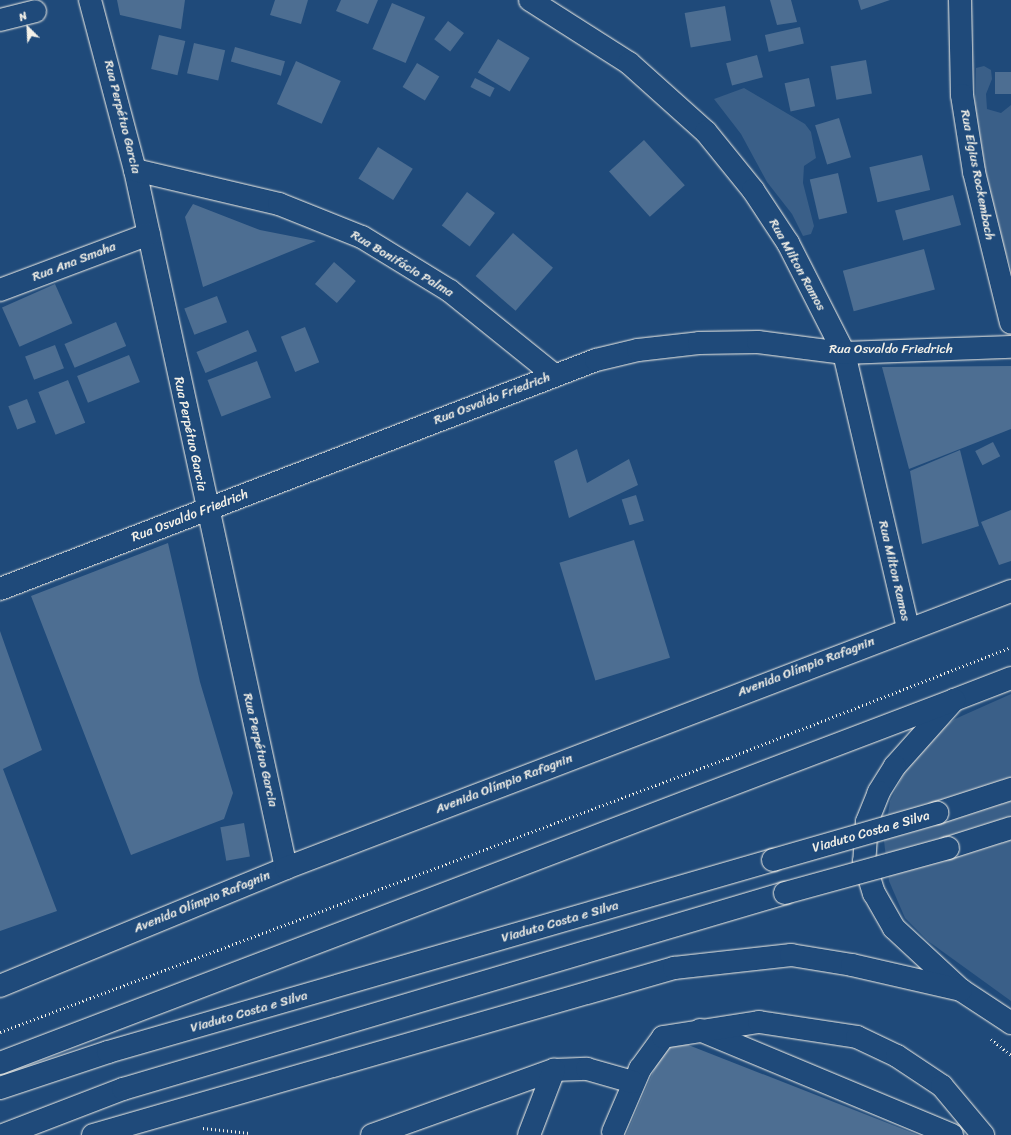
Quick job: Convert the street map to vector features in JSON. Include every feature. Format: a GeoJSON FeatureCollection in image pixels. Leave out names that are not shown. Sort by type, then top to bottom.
{"type":"FeatureCollection","features":[{"type":"Feature","properties":{"kind":"main road","name":"Rua Perpétuo Garcia"},"geometry":{"type":"LineString","coordinates":[[90,0],[135,170],[206,510],[286,868]]}},
{"type":"Feature","properties":{"kind":"main road","name":"Rua Milton Ramos"},"geometry":{"type":"LineString","coordinates":[[530,0],[629,63],[706,132],[753,190],[788,243],[844,353],[908,627]]}},
{"type":"Feature","properties":{"kind":"main road","name":"Rua Elgius Rockembach"},"geometry":{"type":"LineString","coordinates":[[960,0],[964,111],[974,172],[1011,323]]}},
{"type":"Feature","properties":{"kind":"main road"},"geometry":{"type":"LineString","coordinates":[[0,20],[35,10]]}},
{"type":"Feature","properties":{"kind":"main road","name":"Rua Bonifácio Palma"},"geometry":{"type":"LineString","coordinates":[[135,170],[279,204],[362,237],[450,291],[554,375]]}},
{"type":"Feature","properties":{"kind":"main road","name":"Rua Ana Smaha"},"geometry":{"type":"LineString","coordinates":[[0,290],[149,234]]}},
{"type":"Feature","properties":{"kind":"main road","name":"Rua Osvaldo Friedrich"},"geometry":{"type":"LineString","coordinates":[[0,589],[554,375],[638,350],[699,343],[758,342],[844,353],[1011,347]]}},
{"type":"Feature","properties":{"kind":"main road","name":"Avenida Olímpio Rafagnin"},"geometry":{"type":"LineString","coordinates":[[0,986],[286,868],[908,627],[1011,591]]}},
{"type":"Feature","properties":{"kind":"main road"},"geometry":{"type":"LineString","coordinates":[[0,1063],[1011,678]]}},
{"type":"Feature","properties":{"kind":"main road"},"geometry":{"type":"LineString","coordinates":[[954,700],[895,766],[879,792],[867,822],[864,861],[874,893],[894,928],[961,990],[1011,1023]]}},
{"type":"Feature","properties":{"kind":"main road","name":"Viaduto Costa e Silva"},"geometry":{"type":"LineString","coordinates":[[0,1088],[108,1052],[937,813],[1011,789]]}},
{"type":"Feature","properties":{"kind":"main road"},"geometry":{"type":"LineString","coordinates":[[3,1135],[123,1089],[785,893],[948,848],[1011,828]]}},
{"type":"Feature","properties":{"kind":"main road"},"geometry":{"type":"LineString","coordinates":[[93,1135],[674,968],[791,955],[852,965],[961,990]]}},
{"type":"Feature","properties":{"kind":"main road"},"geometry":{"type":"LineString","coordinates":[[613,1132],[633,1082],[653,1046],[663,1037],[698,1030],[759,1022],[857,1037],[897,1056],[942,1086],[983,1135]]}},
{"type":"Feature","properties":{"kind":"main road"},"geometry":{"type":"LineString","coordinates":[[698,1030],[952,1135]]}},
{"type":"Feature","properties":{"kind":"main road"},"geometry":{"type":"LineString","coordinates":[[372,1135],[554,1070],[587,1068],[633,1082]]}},
{"type":"Feature","properties":{"kind":"main road"},"geometry":{"type":"LineString","coordinates":[[529,1135],[554,1070]]}},
{"type":"Feature","properties":{"kind":"path"},"geometry":{"type":"LineString","coordinates":[[0,1032],[728,758],[1011,647]]}},
{"type":"Feature","properties":{"kind":"path"},"geometry":{"type":"LineString","coordinates":[[986,1036],[1011,1055]]}},
{"type":"Feature","properties":{"kind":"path"},"geometry":{"type":"LineString","coordinates":[[197,1127],[250,1133]]}},
{"type":"Feature","properties":{"kind":"shaded area"},"geometry":{"type":"Polygon","coordinates":[[[984,66],[991,70],[992,79],[986,94],[987,109],[1001,113],[1011,105],[1011,268],[988,203],[975,113],[976,68],[984,66]]]}},
{"type":"Feature","properties":{"kind":"shaded area"},"geometry":{"type":"Polygon","coordinates":[[[744,88],[805,124],[811,132],[816,158],[804,166],[803,183],[814,226],[811,234],[803,236],[792,214],[767,182],[741,134],[714,99],[744,88]]]}},
{"type":"Feature","properties":{"kind":"shaded area"},"geometry":{"type":"Polygon","coordinates":[[[1011,694],[1011,1001],[928,941],[905,918],[889,881],[884,841],[890,801],[909,763],[937,732],[955,719],[1011,694]]]}},
{"type":"Feature","properties":{"kind":"building"},"geometry":{"type":"Polygon","coordinates":[[[117,0],[185,0],[181,29],[120,15],[117,0]]]}},
{"type":"Feature","properties":{"kind":"building"},"geometry":{"type":"Polygon","coordinates":[[[275,0],[308,0],[301,24],[270,15],[275,0]]]}},
{"type":"Feature","properties":{"kind":"building"},"geometry":{"type":"Polygon","coordinates":[[[341,0],[378,0],[368,24],[336,11],[341,0]]]}},
{"type":"Feature","properties":{"kind":"building"},"geometry":{"type":"Polygon","coordinates":[[[770,0],[791,0],[797,22],[777,25],[770,0]]]}},
{"type":"Feature","properties":{"kind":"building"},"geometry":{"type":"Polygon","coordinates":[[[858,0],[890,0],[861,10],[858,0]]]}},
{"type":"Feature","properties":{"kind":"building"},"geometry":{"type":"Polygon","coordinates":[[[392,3],[425,17],[406,63],[372,49],[392,3]]]}},
{"type":"Feature","properties":{"kind":"building"},"geometry":{"type":"Polygon","coordinates":[[[725,6],[731,40],[691,48],[685,13],[725,6]]]}},
{"type":"Feature","properties":{"kind":"building"},"geometry":{"type":"Polygon","coordinates":[[[448,21],[464,33],[450,51],[434,39],[448,21]]]}},
{"type":"Feature","properties":{"kind":"building"},"geometry":{"type":"Polygon","coordinates":[[[800,27],[804,44],[769,52],[765,35],[800,27]]]}},
{"type":"Feature","properties":{"kind":"building"},"geometry":{"type":"Polygon","coordinates":[[[159,35],[185,41],[177,75],[151,69],[159,35]]]}},
{"type":"Feature","properties":{"kind":"building"},"geometry":{"type":"Polygon","coordinates":[[[498,39],[530,58],[510,91],[478,72],[498,39]]]}},
{"type":"Feature","properties":{"kind":"building"},"geometry":{"type":"Polygon","coordinates":[[[194,43],[225,50],[218,80],[187,73],[194,43]]]}},
{"type":"Feature","properties":{"kind":"building"},"geometry":{"type":"Polygon","coordinates":[[[235,47],[285,61],[281,76],[231,61],[235,47]]]}},
{"type":"Feature","properties":{"kind":"building"},"geometry":{"type":"Polygon","coordinates":[[[757,55],[763,77],[732,85],[726,63],[757,55]]]}},
{"type":"Feature","properties":{"kind":"building"},"geometry":{"type":"Polygon","coordinates":[[[866,60],[872,93],[836,100],[831,66],[866,60]]]}},
{"type":"Feature","properties":{"kind":"building"},"geometry":{"type":"Polygon","coordinates":[[[296,61],[341,81],[322,124],[277,104],[296,61]]]}},
{"type":"Feature","properties":{"kind":"building"},"geometry":{"type":"Polygon","coordinates":[[[417,63],[439,76],[425,100],[403,87],[417,63]]]}},
{"type":"Feature","properties":{"kind":"building"},"geometry":{"type":"Polygon","coordinates":[[[995,72],[1011,72],[1011,94],[995,94],[995,72]]]}},
{"type":"Feature","properties":{"kind":"building"},"geometry":{"type":"Polygon","coordinates":[[[475,78],[495,88],[490,97],[470,87],[475,78]]]}},
{"type":"Feature","properties":{"kind":"building"},"geometry":{"type":"Polygon","coordinates":[[[809,78],[815,106],[791,112],[785,83],[809,78]]]}},
{"type":"Feature","properties":{"kind":"building"},"geometry":{"type":"Polygon","coordinates":[[[839,118],[851,157],[827,165],[815,125],[839,118]]]}},
{"type":"Feature","properties":{"kind":"building"},"geometry":{"type":"Polygon","coordinates":[[[644,140],[685,185],[650,217],[609,171],[644,140]]]}},
{"type":"Feature","properties":{"kind":"building"},"geometry":{"type":"Polygon","coordinates":[[[378,147],[413,169],[393,200],[358,178],[378,147]]]}},
{"type":"Feature","properties":{"kind":"building"},"geometry":{"type":"Polygon","coordinates":[[[922,155],[930,190],[877,202],[869,167],[922,155]]]}},
{"type":"Feature","properties":{"kind":"building"},"geometry":{"type":"Polygon","coordinates":[[[838,173],[847,213],[819,219],[810,180],[838,173]]]}},
{"type":"Feature","properties":{"kind":"building"},"geometry":{"type":"Polygon","coordinates":[[[467,192],[495,213],[470,247],[442,226],[467,192]]]}},
{"type":"Feature","properties":{"kind":"building"},"geometry":{"type":"Polygon","coordinates":[[[953,195],[961,225],[903,240],[895,211],[953,195]]]}},
{"type":"Feature","properties":{"kind":"building"},"geometry":{"type":"Polygon","coordinates":[[[193,204],[260,230],[316,241],[203,287],[185,217],[193,204]]]}},
{"type":"Feature","properties":{"kind":"building"},"geometry":{"type":"Polygon","coordinates":[[[513,233],[553,268],[516,311],[476,276],[513,233]]]}},
{"type":"Feature","properties":{"kind":"building"},"geometry":{"type":"Polygon","coordinates":[[[924,249],[935,290],[854,311],[843,271],[924,249]]]}},
{"type":"Feature","properties":{"kind":"building"},"geometry":{"type":"Polygon","coordinates":[[[334,262],[356,281],[337,303],[315,284],[334,262]]]}},
{"type":"Feature","properties":{"kind":"building"},"geometry":{"type":"Polygon","coordinates":[[[55,284],[72,323],[20,347],[2,308],[55,284]]]}},
{"type":"Feature","properties":{"kind":"building"},"geometry":{"type":"Polygon","coordinates":[[[217,296],[227,322],[194,335],[184,309],[217,296]]]}},
{"type":"Feature","properties":{"kind":"building"},"geometry":{"type":"Polygon","coordinates":[[[116,322],[126,346],[75,368],[64,344],[116,322]]]}},
{"type":"Feature","properties":{"kind":"building"},"geometry":{"type":"Polygon","coordinates":[[[305,327],[319,362],[295,372],[281,337],[305,327]]]}},
{"type":"Feature","properties":{"kind":"building"},"geometry":{"type":"Polygon","coordinates":[[[248,330],[257,351],[205,373],[196,352],[248,330]]]}},
{"type":"Feature","properties":{"kind":"building"},"geometry":{"type":"Polygon","coordinates":[[[55,345],[64,368],[34,380],[25,356],[55,345]]]}},
{"type":"Feature","properties":{"kind":"building"},"geometry":{"type":"Polygon","coordinates":[[[129,355],[140,382],[88,403],[77,376],[129,355]]]}},
{"type":"Feature","properties":{"kind":"building"},"geometry":{"type":"Polygon","coordinates":[[[257,361],[271,397],[221,416],[208,380],[257,361]]]}},
{"type":"Feature","properties":{"kind":"building"},"geometry":{"type":"Polygon","coordinates":[[[1011,366],[1011,429],[909,469],[882,367],[1011,366]]]}},
{"type":"Feature","properties":{"kind":"building"},"geometry":{"type":"Polygon","coordinates":[[[68,380],[85,423],[56,435],[38,392],[68,380]]]}},
{"type":"Feature","properties":{"kind":"building"},"geometry":{"type":"Polygon","coordinates":[[[27,399],[36,422],[17,430],[8,406],[27,399]]]}},
{"type":"Feature","properties":{"kind":"building"},"geometry":{"type":"Polygon","coordinates":[[[993,442],[1000,456],[982,465],[975,451],[993,442]]]}},
{"type":"Feature","properties":{"kind":"building"},"geometry":{"type":"Polygon","coordinates":[[[577,449],[587,483],[629,459],[638,485],[569,518],[554,461],[577,449]]]}},
{"type":"Feature","properties":{"kind":"building"},"geometry":{"type":"Polygon","coordinates":[[[960,450],[979,526],[922,544],[910,471],[960,450]]]}},
{"type":"Feature","properties":{"kind":"building"},"geometry":{"type":"Polygon","coordinates":[[[636,495],[644,521],[630,525],[622,499],[636,495]]]}},
{"type":"Feature","properties":{"kind":"building"},"geometry":{"type":"Polygon","coordinates":[[[1011,510],[1011,561],[999,565],[981,522],[1011,510]]]}},
{"type":"Feature","properties":{"kind":"building"},"geometry":{"type":"Polygon","coordinates":[[[634,540],[670,658],[595,680],[559,563],[634,540]]]}},
{"type":"Feature","properties":{"kind":"building"},"geometry":{"type":"Polygon","coordinates":[[[168,543],[200,682],[233,793],[224,819],[131,855],[31,596],[168,543]]]}},
{"type":"Feature","properties":{"kind":"building"},"geometry":{"type":"Polygon","coordinates":[[[0,631],[42,750],[3,769],[57,911],[0,931],[0,631]]]}},
{"type":"Feature","properties":{"kind":"building"},"geometry":{"type":"Polygon","coordinates":[[[244,823],[250,856],[226,861],[220,827],[244,823]]]}},
{"type":"Feature","properties":{"kind":"building"},"geometry":{"type":"Polygon","coordinates":[[[668,1037],[918,1135],[626,1135],[668,1037]]]}}]}
